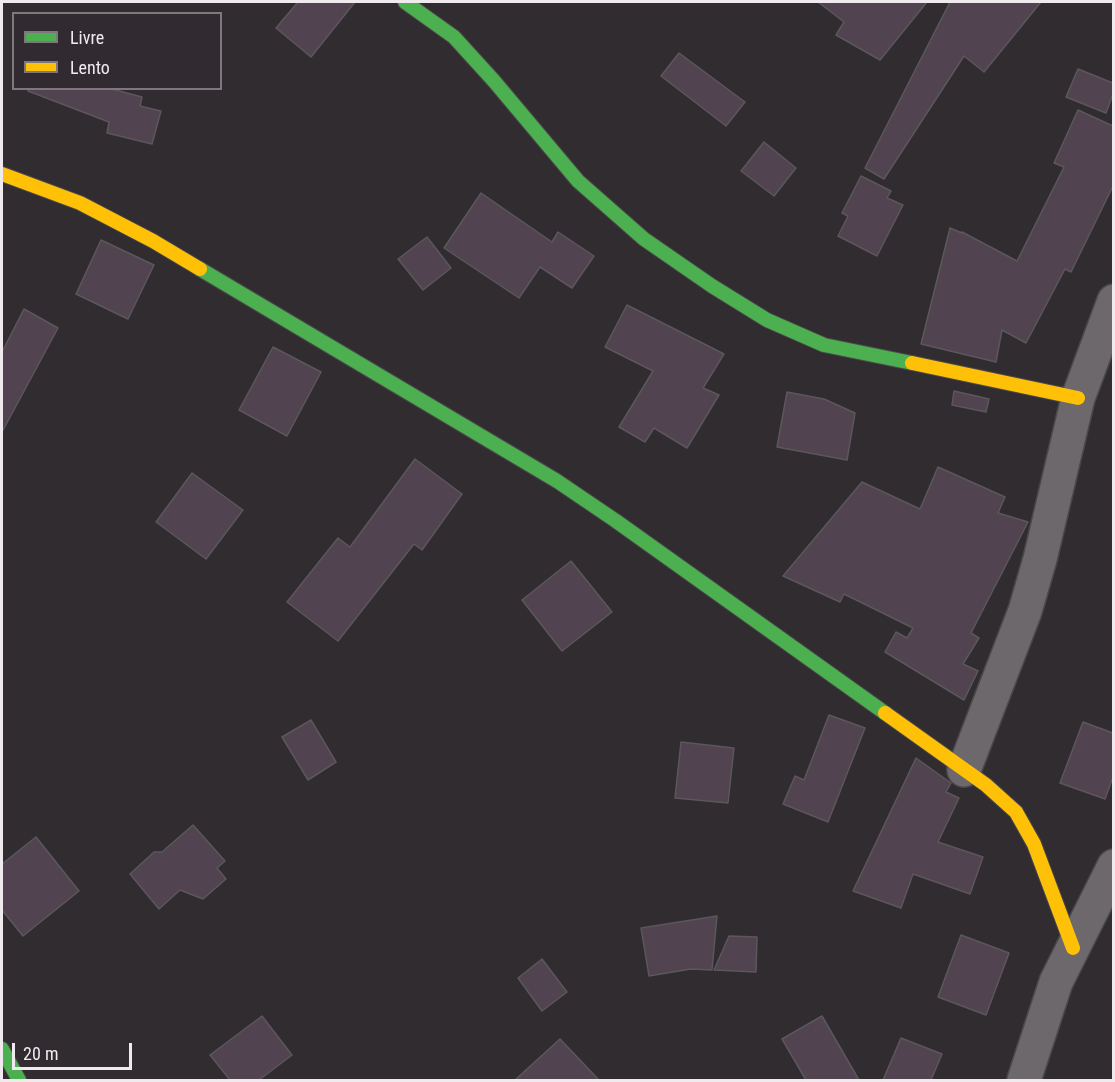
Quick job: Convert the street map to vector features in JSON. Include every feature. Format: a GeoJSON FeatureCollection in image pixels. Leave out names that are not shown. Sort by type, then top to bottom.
{"type":"FeatureCollection","features":[{"type":"Feature","properties":{"kind":"street"},"geometry":{"type":"LineString","coordinates":[[405,2],[454,37],[578,181],[644,239],[712,286],[767,320],[824,345],[1078,398]]}},
{"type":"Feature","properties":{"kind":"street"},"geometry":{"type":"LineString","coordinates":[[2,174],[80,203],[153,241],[557,481],[986,785],[1016,812],[1034,844],[1073,948]]}},
{"type":"Feature","properties":{"kind":"street"},"geometry":{"type":"LineString","coordinates":[[964,770],[1025,611],[1040,559],[1078,398],[1113,302]]}},
{"type":"Feature","properties":{"kind":"street"},"geometry":{"type":"LineString","coordinates":[[1024,1080],[1056,982],[1113,866]]}},
{"type":"Feature","properties":{"kind":"street"},"geometry":{"type":"LineString","coordinates":[[2,1049],[19,1080]]}},
{"type":"Feature","properties":{"kind":"building"},"geometry":{"type":"Polygon","coordinates":[[[298,2],[355,2],[311,57],[276,28],[298,2]]]}},
{"type":"Feature","properties":{"kind":"building"},"geometry":{"type":"Polygon","coordinates":[[[818,2],[927,2],[880,60],[836,35],[844,22],[818,2]]]}},
{"type":"Feature","properties":{"kind":"building"},"geometry":{"type":"Polygon","coordinates":[[[950,2],[1041,2],[984,72],[964,56],[884,179],[865,168],[950,2]]]}},
{"type":"Feature","properties":{"kind":"building"},"geometry":{"type":"Polygon","coordinates":[[[679,53],[745,102],[726,126],[661,76],[679,53]]]}},
{"type":"Feature","properties":{"kind":"building"},"geometry":{"type":"Polygon","coordinates":[[[1078,69],[1113,83],[1113,94],[1106,113],[1066,97],[1078,69]]]}},
{"type":"Feature","properties":{"kind":"building"},"geometry":{"type":"Polygon","coordinates":[[[116,90],[142,97],[140,106],[161,111],[152,144],[107,133],[109,122],[28,91],[116,90]]]}},
{"type":"Feature","properties":{"kind":"building"},"geometry":{"type":"Polygon","coordinates":[[[1078,110],[1113,126],[1113,186],[1071,272],[1065,269],[1026,343],[1002,330],[996,362],[921,344],[950,228],[1017,261],[1064,167],[1054,163],[1078,110]]]}},
{"type":"Feature","properties":{"kind":"building"},"geometry":{"type":"Polygon","coordinates":[[[764,142],[796,168],[774,196],[741,171],[764,142]]]}},
{"type":"Feature","properties":{"kind":"building"},"geometry":{"type":"Polygon","coordinates":[[[861,176],[891,191],[887,198],[903,205],[877,256],[838,236],[848,216],[842,213],[861,176]]]}},
{"type":"Feature","properties":{"kind":"building"},"geometry":{"type":"Polygon","coordinates":[[[481,193],[552,242],[558,232],[594,256],[572,288],[540,267],[519,298],[444,248],[481,193]]]}},
{"type":"Feature","properties":{"kind":"building"},"geometry":{"type":"Polygon","coordinates":[[[427,237],[451,268],[423,290],[398,259],[427,237]]]}},
{"type":"Feature","properties":{"kind":"building"},"geometry":{"type":"Polygon","coordinates":[[[101,240],[154,265],[128,319],[76,294],[101,240]]]}},
{"type":"Feature","properties":{"kind":"building"},"geometry":{"type":"Polygon","coordinates":[[[627,305],[724,354],[703,388],[719,395],[687,448],[654,428],[645,442],[619,427],[653,371],[605,347],[627,305]]]}},
{"type":"Feature","properties":{"kind":"building"},"geometry":{"type":"Polygon","coordinates":[[[24,309],[58,328],[2,432],[2,352],[24,309]]]}},
{"type":"Feature","properties":{"kind":"building"},"geometry":{"type":"Polygon","coordinates":[[[273,347],[321,372],[287,436],[239,410],[273,347]]]}},
{"type":"Feature","properties":{"kind":"building"},"geometry":{"type":"Polygon","coordinates":[[[954,391],[989,399],[986,412],[952,405],[954,391]]]}},
{"type":"Feature","properties":{"kind":"building"},"geometry":{"type":"Polygon","coordinates":[[[787,392],[824,399],[855,413],[847,460],[777,447],[787,392]]]}},
{"type":"Feature","properties":{"kind":"building"},"geometry":{"type":"Polygon","coordinates":[[[415,459],[462,494],[422,550],[414,544],[338,641],[287,602],[338,538],[350,547],[415,459]]]}},
{"type":"Feature","properties":{"kind":"building"},"geometry":{"type":"Polygon","coordinates":[[[938,467],[1005,497],[998,513],[1028,522],[971,633],[979,638],[963,664],[978,671],[964,700],[885,652],[896,632],[907,638],[913,628],[844,594],[840,602],[783,576],[862,482],[920,509],[938,467]]]}},
{"type":"Feature","properties":{"kind":"building"},"geometry":{"type":"Polygon","coordinates":[[[192,473],[243,510],[206,559],[156,522],[192,473]]]}},
{"type":"Feature","properties":{"kind":"building"},"geometry":{"type":"Polygon","coordinates":[[[571,561],[612,612],[562,651],[522,600],[571,561]]]}},
{"type":"Feature","properties":{"kind":"building"},"geometry":{"type":"Polygon","coordinates":[[[829,715],[865,728],[828,822],[783,804],[795,776],[804,780],[829,715]]]}},
{"type":"Feature","properties":{"kind":"building"},"geometry":{"type":"Polygon","coordinates":[[[311,720],[336,762],[308,780],[282,737],[311,720]]]}},
{"type":"Feature","properties":{"kind":"building"},"geometry":{"type":"Polygon","coordinates":[[[1083,722],[1113,733],[1113,777],[1105,799],[1060,783],[1083,722]]]}},
{"type":"Feature","properties":{"kind":"building"},"geometry":{"type":"Polygon","coordinates":[[[681,742],[734,748],[728,803],[675,798],[681,742]]]}},
{"type":"Feature","properties":{"kind":"building"},"geometry":{"type":"Polygon","coordinates":[[[916,758],[951,783],[946,792],[959,798],[938,842],[983,857],[970,894],[913,874],[901,908],[853,891],[916,758]]]}},
{"type":"Feature","properties":{"kind":"building"},"geometry":{"type":"Polygon","coordinates":[[[193,825],[225,861],[217,868],[226,879],[203,899],[180,890],[159,909],[130,874],[154,852],[162,852],[193,825]]]}},
{"type":"Feature","properties":{"kind":"building"},"geometry":{"type":"Polygon","coordinates":[[[36,837],[79,891],[23,936],[2,910],[2,864],[36,837]]]}},
{"type":"Feature","properties":{"kind":"building"},"geometry":{"type":"Polygon","coordinates":[[[717,916],[712,970],[691,969],[649,976],[641,928],[717,916]]]}},
{"type":"Feature","properties":{"kind":"building"},"geometry":{"type":"Polygon","coordinates":[[[961,935],[1009,953],[986,1015],[938,997],[961,935]]]}},
{"type":"Feature","properties":{"kind":"building"},"geometry":{"type":"Polygon","coordinates":[[[729,936],[757,937],[756,972],[714,970],[729,936]]]}},
{"type":"Feature","properties":{"kind":"building"},"geometry":{"type":"Polygon","coordinates":[[[542,959],[567,992],[542,1011],[518,978],[542,959]]]}},
{"type":"Feature","properties":{"kind":"building"},"geometry":{"type":"Polygon","coordinates":[[[262,1016],[292,1055],[259,1080],[230,1080],[210,1055],[262,1016]]]}},
{"type":"Feature","properties":{"kind":"building"},"geometry":{"type":"Polygon","coordinates":[[[822,1016],[859,1080],[806,1080],[782,1039],[822,1016]]]}},
{"type":"Feature","properties":{"kind":"building"},"geometry":{"type":"Polygon","coordinates":[[[901,1038],[942,1054],[931,1080],[883,1080],[901,1038]]]}},
{"type":"Feature","properties":{"kind":"building"},"geometry":{"type":"Polygon","coordinates":[[[560,1039],[599,1080],[515,1080],[560,1039]]]}},
{"type":"Feature","properties":{"kind":"traffic: fast"},"geometry":{"type":"LineString","coordinates":[[405,2],[454,37],[578,181],[644,239],[712,286],[767,320],[824,345],[912,363]]}},
{"type":"Feature","properties":{"kind":"traffic: fast"},"geometry":{"type":"LineString","coordinates":[[200,269],[557,481],[885,713]]}},
{"type":"Feature","properties":{"kind":"traffic: fast"},"geometry":{"type":"LineString","coordinates":[[2,1049],[19,1080]]}},
{"type":"Feature","properties":{"kind":"traffic: slow"},"geometry":{"type":"LineString","coordinates":[[2,174],[80,203],[153,241],[200,269]]}},
{"type":"Feature","properties":{"kind":"traffic: slow"},"geometry":{"type":"LineString","coordinates":[[912,363],[1078,398]]}},
{"type":"Feature","properties":{"kind":"traffic: slow"},"geometry":{"type":"LineString","coordinates":[[885,713],[986,785],[1016,812],[1034,844],[1073,948]]}}]}
